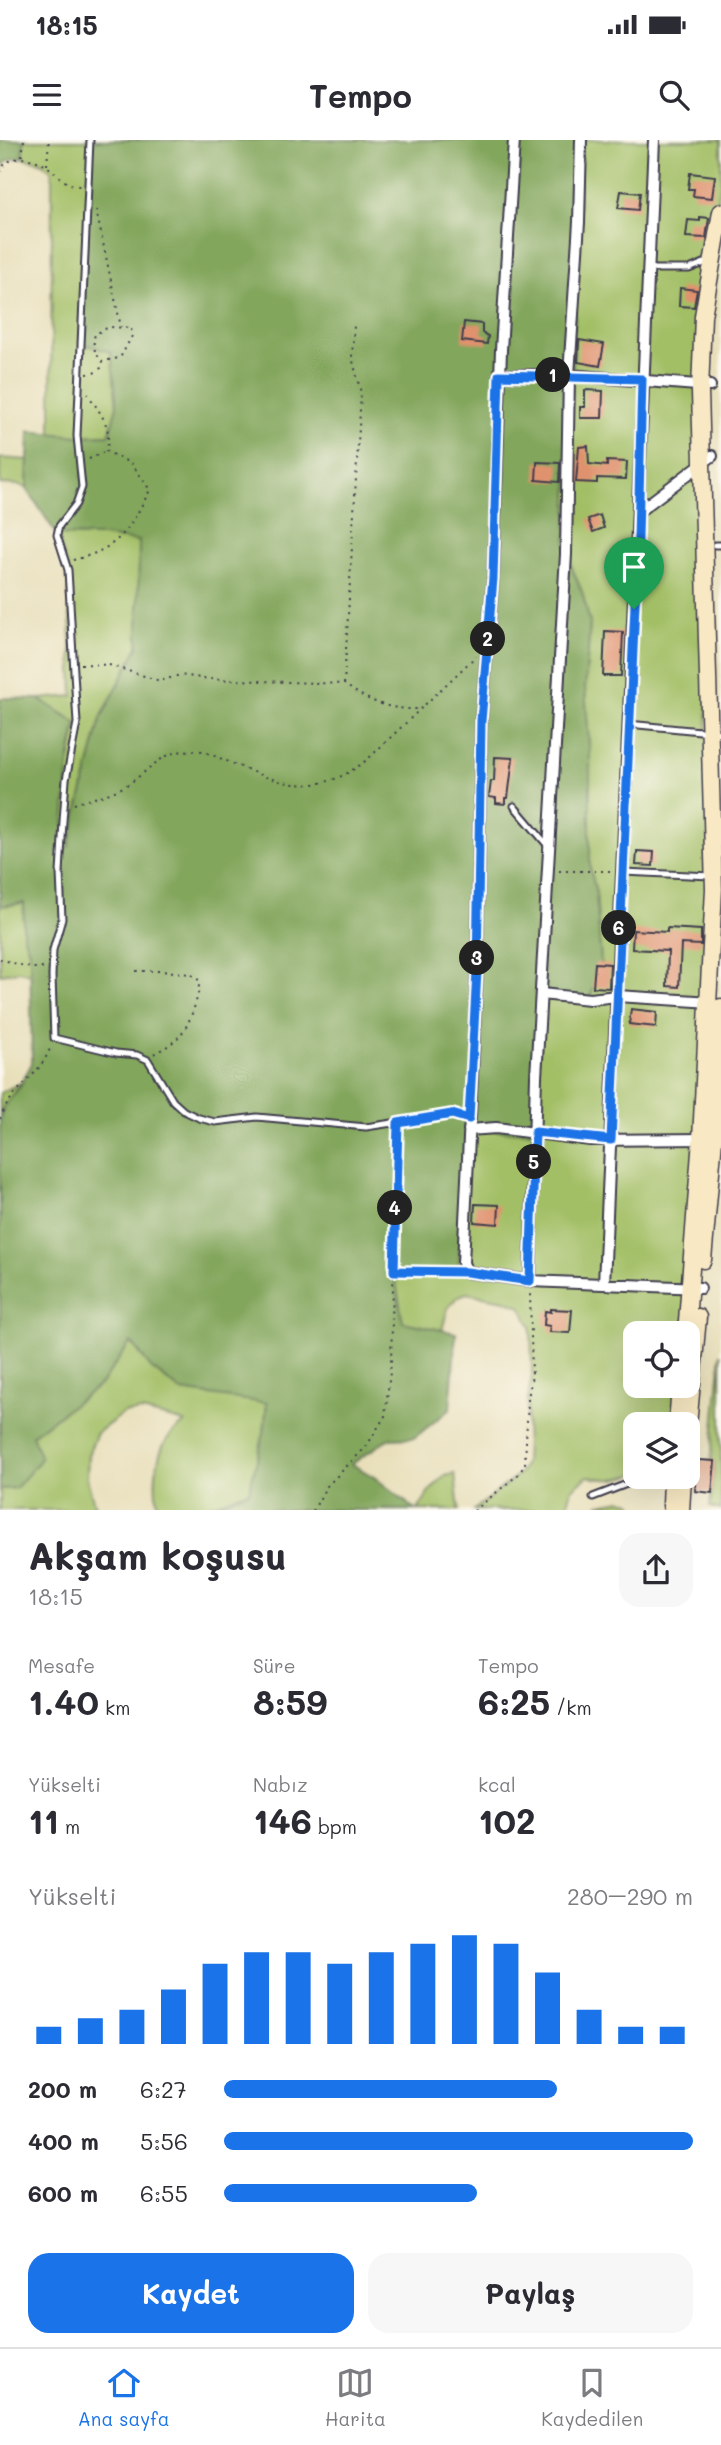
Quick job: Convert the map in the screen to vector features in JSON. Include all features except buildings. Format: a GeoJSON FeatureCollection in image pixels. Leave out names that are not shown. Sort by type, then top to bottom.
{"type":"FeatureCollection","features":[{"type":"Feature","properties":{"kind":"main road"},"geometry":{"type":"LineString","coordinates":[[718,732],[705,385],[721,212]]}},
{"type":"Feature","properties":{"kind":"main road"},"geometry":{"type":"LineString","coordinates":[[689,1412],[695,1288],[717,1004],[718,545],[707,460]]}},
{"type":"Feature","properties":{"kind":"main road"},"geometry":{"type":"LineString","coordinates":[[689,1321],[695,1288]]}},
{"type":"Feature","properties":{"kind":"main road"},"geometry":{"type":"LineString","coordinates":[[670,1510],[671,1489]]}},
{"type":"Feature","properties":{"kind":"main road"},"geometry":{"type":"LineString","coordinates":[[681,1510],[683,1489]]}},
{"type":"Feature","properties":{"kind":"street"},"geometry":{"type":"LineString","coordinates":[[514,140],[499,375],[493,578],[481,721],[478,944],[463,1264],[467,1272],[530,1281],[695,1288]]}},
{"type":"Feature","properties":{"kind":"street"},"geometry":{"type":"LineString","coordinates":[[530,1281],[541,994],[566,554],[569,375],[579,222],[581,140]]}},
{"type":"Feature","properties":{"kind":"street"},"geometry":{"type":"LineString","coordinates":[[604,1284],[654,140]]}},
{"type":"Feature","properties":{"kind":"street"},"geometry":{"type":"LineString","coordinates":[[499,375],[569,375],[705,385]]}},
{"type":"Feature","properties":{"kind":"street"},"geometry":{"type":"LineString","coordinates":[[639,511],[707,460]]}},
{"type":"Feature","properties":{"kind":"street"},"geometry":{"type":"LineString","coordinates":[[541,994],[590,999],[617,996],[717,1004]]}},
{"type":"Feature","properties":{"kind":"street"},"geometry":{"type":"LineString","coordinates":[[469,1124],[611,1140],[707,1139]]}},
{"type":"Feature","properties":{"kind":"lane"},"geometry":{"type":"LineString","coordinates":[[90,140],[77,436],[82,477],[81,495],[59,526],[57,535],[70,593],[76,735],[69,760],[64,806],[60,873],[62,919],[53,950],[54,1038],[148,1060],[173,1101],[184,1111],[215,1122],[257,1117],[366,1127],[452,1114],[469,1124]]}},
{"type":"Feature","properties":{"kind":"lane"},"geometry":{"type":"LineString","coordinates":[[648,269],[689,269],[718,258]]}},
{"type":"Feature","properties":{"kind":"lane"},"geometry":{"type":"LineString","coordinates":[[628,724],[718,732]]}},
{"type":"Feature","properties":{"kind":"lane"},"geometry":{"type":"LineString","coordinates":[[514,806],[549,847]]}},
{"type":"Feature","properties":{"kind":"lane"},"geometry":{"type":"LineString","coordinates":[[621,872],[717,877]]}},
{"type":"Feature","properties":{"kind":"lane"},"geometry":{"type":"LineString","coordinates":[[593,1497],[623,1485]]}},
{"type":"Feature","properties":{"kind":"path"},"geometry":{"type":"LineString","coordinates":[[22,158],[24,140]]}},
{"type":"Feature","properties":{"kind":"path"},"geometry":{"type":"LineString","coordinates":[[46,166],[49,140]]}},
{"type":"Feature","properties":{"kind":"path"},"geometry":{"type":"LineString","coordinates":[[0,172],[3,164],[11,158],[22,158],[46,166],[60,179],[73,186],[89,187]]}},
{"type":"Feature","properties":{"kind":"path"},"geometry":{"type":"LineString","coordinates":[[95,205],[121,327]]}},
{"type":"Feature","properties":{"kind":"path"},"geometry":{"type":"LineString","coordinates":[[344,684],[361,393],[352,357],[354,326]]}},
{"type":"Feature","properties":{"kind":"path"},"geometry":{"type":"LineString","coordinates":[[79,372],[94,373],[101,368],[102,361],[94,352],[92,344],[95,334],[109,327],[131,328],[133,330],[123,353],[115,360],[102,361]]}},
{"type":"Feature","properties":{"kind":"path"},"geometry":{"type":"LineString","coordinates":[[79,380],[108,427],[107,451]]}},
{"type":"Feature","properties":{"kind":"path"},"geometry":{"type":"LineString","coordinates":[[79,461],[107,451]]}},
{"type":"Feature","properties":{"kind":"path"},"geometry":{"type":"LineString","coordinates":[[65,562],[114,545],[127,530],[150,490],[132,464],[107,451]]}},
{"type":"Feature","properties":{"kind":"path"},"geometry":{"type":"LineString","coordinates":[[64,806],[110,793],[129,783],[163,757],[191,750],[202,751],[289,783],[322,784],[353,771],[474,659],[488,642]]}},
{"type":"Feature","properties":{"kind":"path"},"geometry":{"type":"LineString","coordinates":[[73,664],[109,665],[160,681],[180,675],[208,679],[344,684],[362,697],[382,706],[399,710],[418,709]]}},
{"type":"Feature","properties":{"kind":"path"},"geometry":{"type":"LineString","coordinates":[[548,871],[621,872]]}},
{"type":"Feature","properties":{"kind":"path"},"geometry":{"type":"LineString","coordinates":[[0,959],[31,968],[52,967]]}},
{"type":"Feature","properties":{"kind":"path"},"geometry":{"type":"LineString","coordinates":[[136,971],[188,974],[197,978],[200,984],[184,1030],[170,1044],[142,1058]]}},
{"type":"Feature","properties":{"kind":"path"},"geometry":{"type":"LineString","coordinates":[[0,1119],[5,1106],[19,1088],[41,1067],[54,1038]]}},
{"type":"Feature","properties":{"kind":"path"},"geometry":{"type":"LineString","coordinates":[[313,1510],[326,1487],[366,1447],[385,1416],[391,1363],[398,1123]]}},
{"type":"Feature","properties":{"kind":"path"},"geometry":{"type":"LineString","coordinates":[[394,1271],[467,1272]]}},
{"type":"Feature","properties":{"kind":"path"},"geometry":{"type":"LineString","coordinates":[[474,1510],[520,1474],[525,1463],[532,1375],[530,1281]]}},
{"type":"Feature","properties":{"kind":"green space"},"geometry":{"type":"Polygon","coordinates":[[[0,140],[24,140],[22,158],[8,160],[0,172],[0,140]]]}},
{"type":"Feature","properties":{"kind":"green space"},"geometry":{"type":"Polygon","coordinates":[[[24,140],[90,140],[117,406],[110,435],[51,434],[52,171],[41,162],[22,158],[24,140]]]}},
{"type":"Feature","properties":{"kind":"green space"},"geometry":{"type":"Polygon","coordinates":[[[90,140],[581,140],[566,554],[582,592],[590,623],[585,688],[590,758],[590,868],[596,893],[601,963],[590,999],[541,994],[535,1132],[469,1130],[458,1272],[394,1272],[403,1322],[456,1333],[450,1409],[414,1438],[388,1439],[352,1464],[374,1477],[416,1510],[168,1510],[207,1507],[249,1491],[264,1433],[267,1403],[181,1391],[151,1368],[131,1342],[101,1384],[32,1435],[41,1459],[16,1488],[0,1489],[0,1119],[4,1106],[19,1088],[32,1063],[30,954],[23,934],[24,903],[0,906],[0,698],[39,699],[77,723],[69,760],[62,851],[69,846],[101,718],[138,647],[139,541],[102,536],[57,535],[27,489],[29,431],[77,436],[109,435],[117,406],[111,352],[80,343],[90,140]]]}},
{"type":"Feature","properties":{"kind":"green space"},"geometry":{"type":"Polygon","coordinates":[[[581,140],[721,140],[721,183],[700,306],[711,931],[686,1321],[623,1321],[623,1398],[677,1398],[675,1412],[623,1412],[623,1478],[600,1479],[588,1476],[572,1489],[566,1510],[474,1510],[520,1473],[525,1463],[532,1375],[531,1326],[520,1306],[505,1300],[466,1293],[457,1297],[448,1308],[442,1330],[402,1322],[394,1271],[458,1271],[469,1130],[541,994],[590,999],[601,963],[596,893],[590,868],[590,758],[585,688],[590,623],[582,592],[566,554],[581,140]]]}},
{"type":"Feature","properties":{"kind":"green space"},"geometry":{"type":"Polygon","coordinates":[[[0,458],[28,460],[27,489],[20,485],[0,484],[0,458]]]}},
{"type":"Feature","properties":{"kind":"green space"},"geometry":{"type":"Polygon","coordinates":[[[57,535],[102,536],[139,541],[138,647],[101,718],[69,846],[61,851],[66,779],[77,723],[39,699],[73,696],[68,570],[57,535]]]}},
{"type":"Feature","properties":{"kind":"green space"},"geometry":{"type":"Polygon","coordinates":[[[24,903],[23,934],[30,954],[31,974],[19,971],[0,974],[0,906],[24,903]]]}},
{"type":"Feature","properties":{"kind":"green space"},"geometry":{"type":"Polygon","coordinates":[[[22,1082],[5,1106],[0,1119],[0,1093],[22,1082]]]}},
{"type":"Feature","properties":{"kind":"green space"},"geometry":{"type":"Polygon","coordinates":[[[131,1341],[151,1368],[181,1391],[267,1402],[264,1433],[249,1491],[207,1507],[159,1510],[156,1493],[157,1464],[168,1438],[185,1422],[142,1411],[124,1413],[97,1433],[88,1455],[87,1479],[96,1510],[0,1510],[0,1489],[16,1488],[32,1435],[101,1384],[131,1341]]]}},
{"type":"Feature","properties":{"kind":"green space"},"geometry":{"type":"Polygon","coordinates":[[[721,1353],[721,1510],[710,1507],[715,1462],[711,1461],[721,1353]]]}},
{"type":"Feature","properties":{"kind":"green space"},"geometry":{"type":"Polygon","coordinates":[[[455,1474],[459,1510],[418,1510],[429,1492],[444,1476],[455,1474]]]}},
{"type":"Feature","properties":{"kind":"green space"},"geometry":{"type":"Polygon","coordinates":[[[622,1500],[631,1502],[637,1510],[601,1510],[599,1504],[622,1500]]]}},
{"type":"Feature","properties":{"kind":"route"},"geometry":{"type":"LineString","coordinates":[[499,375],[642,379],[634,609],[611,1140],[590,1140],[535,1132],[530,1281],[467,1272],[394,1271],[398,1123],[452,1114],[469,1119],[477,971],[481,721],[493,578],[499,375]]}}]}
